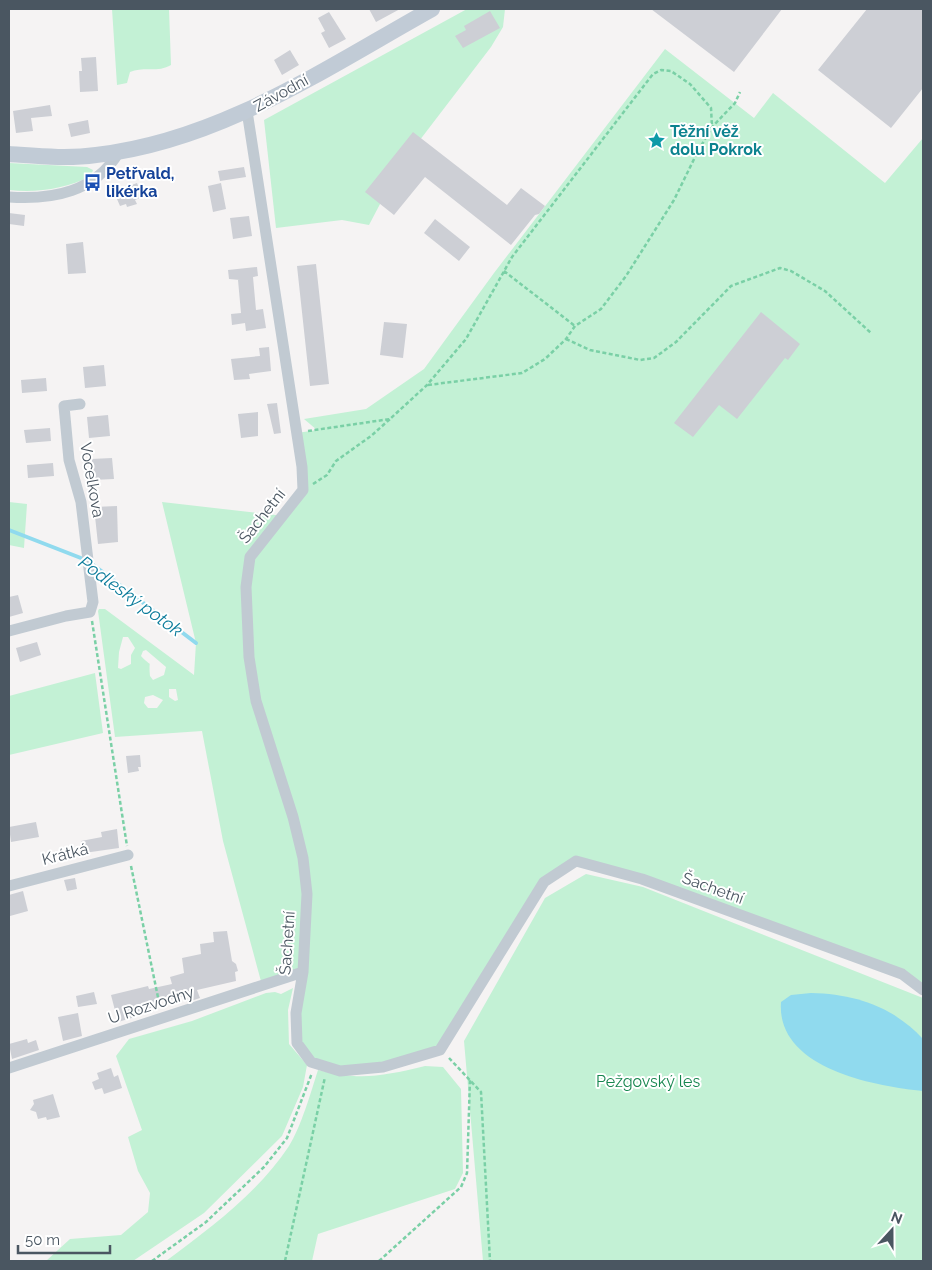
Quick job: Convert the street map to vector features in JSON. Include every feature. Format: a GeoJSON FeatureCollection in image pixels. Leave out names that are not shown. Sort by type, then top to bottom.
{"type":"FeatureCollection","features":[{"type":"Feature","properties":{"kind":"street","name":"Závodní"},"geometry":{"type":"LineString","coordinates":[[9,154],[69,157],[119,152],[184,135],[247,111],[432,9]]}},
{"type":"Feature","properties":{"kind":"street","name":"Šachetní"},"geometry":{"type":"LineString","coordinates":[[247,111],[297,433],[303,490],[250,557],[246,586],[249,657],[256,701],[294,817],[303,858],[307,894],[303,972],[296,1013],[296,1043],[311,1062],[315,1063]]}},
{"type":"Feature","properties":{"kind":"street"},"geometry":{"type":"LineString","coordinates":[[9,197],[47,196],[86,186],[106,171],[119,152]]}},
{"type":"Feature","properties":{"kind":"street","name":"Vocelkova"},"geometry":{"type":"LineString","coordinates":[[80,404],[64,406],[70,460],[81,502],[93,602],[90,612]]}},
{"type":"Feature","properties":{"kind":"street"},"geometry":{"type":"LineString","coordinates":[[9,631],[66,616],[90,612]]}},
{"type":"Feature","properties":{"kind":"street","name":"Krátká"},"geometry":{"type":"LineString","coordinates":[[9,886],[128,855]]}},
{"type":"Feature","properties":{"kind":"street","name":"Šachetní"},"geometry":{"type":"LineString","coordinates":[[440,1050],[544,882],[576,861],[642,879],[902,974],[923,990]]}},
{"type":"Feature","properties":{"kind":"street","name":"U Rozvodny"},"geometry":{"type":"LineString","coordinates":[[9,1068],[303,972]]}},
{"type":"Feature","properties":{"kind":"street"},"geometry":{"type":"LineString","coordinates":[[315,1063],[340,1071],[383,1067],[440,1050]]}},
{"type":"Feature","properties":{"kind":"path"},"geometry":{"type":"LineString","coordinates":[[303,490],[327,475],[336,461],[371,436],[427,385],[466,339],[512,257],[653,74],[661,70],[671,71],[690,84],[711,108],[712,128]]}},
{"type":"Feature","properties":{"kind":"path"},"geometry":{"type":"LineString","coordinates":[[427,385],[522,373],[544,359],[566,339],[575,326],[601,309],[626,276],[674,200],[697,153],[712,128],[735,103],[740,92]]}},
{"type":"Feature","properties":{"kind":"path"},"geometry":{"type":"LineString","coordinates":[[566,339],[598,352],[640,360],[654,358],[676,342],[731,286],[780,268],[791,271],[825,291],[871,333]]}},
{"type":"Feature","properties":{"kind":"path"},"geometry":{"type":"LineString","coordinates":[[504,272],[575,326]]}},
{"type":"Feature","properties":{"kind":"path"},"geometry":{"type":"LineString","coordinates":[[297,433],[390,419]]}},
{"type":"Feature","properties":{"kind":"path"},"geometry":{"type":"LineString","coordinates":[[90,612],[128,855],[162,1018]]}},
{"type":"Feature","properties":{"kind":"path"},"geometry":{"type":"LineString","coordinates":[[440,1050],[470,1078],[481,1092],[490,1261]]}},
{"type":"Feature","properties":{"kind":"path"},"geometry":{"type":"LineString","coordinates":[[152,1261],[206,1222],[264,1167],[287,1138],[307,1089],[315,1063]]}},
{"type":"Feature","properties":{"kind":"path"},"geometry":{"type":"LineString","coordinates":[[285,1261],[327,1066]]}},
{"type":"Feature","properties":{"kind":"path"},"geometry":{"type":"LineString","coordinates":[[379,1261],[461,1187],[466,1173],[470,1078]]}},
{"type":"Feature","properties":{"kind":"green space"},"geometry":{"type":"Polygon","coordinates":[[[112,9],[169,9],[171,65],[161,69],[135,70],[130,72],[127,83],[117,85],[112,9]]]}},
{"type":"Feature","properties":{"kind":"green space"},"geometry":{"type":"Polygon","coordinates":[[[467,9],[505,9],[503,27],[491,47],[400,166],[369,225],[342,220],[276,228],[264,120],[467,9]]]}},
{"type":"Feature","properties":{"kind":"green space"},"geometry":{"type":"Polygon","coordinates":[[[665,49],[754,118],[773,93],[885,183],[923,138],[923,990],[902,974],[576,861],[544,883],[440,1050],[340,1071],[315,1063],[297,1043],[303,972],[262,985],[223,841],[202,731],[115,737],[98,611],[99,609],[105,609],[194,675],[196,643],[162,502],[284,516],[303,490],[297,433],[317,430],[304,419],[366,409],[424,369],[494,273],[665,49]],[[123,637],[119,652],[118,668],[121,669],[131,664],[131,655],[135,648],[128,637],[123,637]],[[146,650],[143,651],[141,656],[150,664],[150,676],[153,680],[164,675],[166,667],[146,650]],[[169,689],[169,697],[175,701],[178,700],[176,689],[169,689]],[[153,695],[145,697],[144,703],[148,708],[157,708],[163,700],[153,695]]]}},
{"type":"Feature","properties":{"kind":"green space"},"geometry":{"type":"Polygon","coordinates":[[[9,163],[87,167],[93,170],[91,176],[61,187],[30,191],[9,190],[9,163]]]}},
{"type":"Feature","properties":{"kind":"green space"},"geometry":{"type":"Polygon","coordinates":[[[9,502],[27,504],[24,548],[9,545],[9,502]]]}},
{"type":"Feature","properties":{"kind":"green space"},"geometry":{"type":"Polygon","coordinates":[[[95,673],[103,733],[9,755],[9,696],[95,673]]]}},
{"type":"Feature","properties":{"kind":"green space","name":"Pežgovský les"},"geometry":{"type":"Polygon","coordinates":[[[586,874],[643,887],[923,998],[923,1261],[483,1261],[464,1041],[545,898],[586,874]]]}},
{"type":"Feature","properties":{"kind":"green space"},"geometry":{"type":"Polygon","coordinates":[[[293,988],[288,1010],[289,1044],[307,1065],[303,1087],[282,1136],[204,1213],[133,1261],[46,1261],[70,1239],[121,1235],[148,1212],[150,1193],[138,1171],[128,1137],[142,1130],[116,1056],[129,1039],[192,1021],[266,993],[275,992],[281,994],[293,988]]]}},
{"type":"Feature","properties":{"kind":"green space"},"geometry":{"type":"Polygon","coordinates":[[[425,1066],[443,1067],[461,1089],[463,1173],[455,1189],[318,1234],[312,1261],[166,1261],[232,1209],[277,1163],[298,1129],[318,1070],[347,1075],[372,1076],[425,1066]]]}},
{"type":"Feature","properties":{"kind":"water"},"geometry":{"type":"Polygon","coordinates":[[[811,993],[858,999],[886,1010],[911,1028],[923,1039],[923,1091],[855,1078],[831,1069],[811,1058],[794,1043],[784,1025],[781,1002],[791,995],[811,993]]]}},
{"type":"Feature","properties":{"kind":"building"},"geometry":{"type":"Polygon","coordinates":[[[369,9],[400,9],[376,22],[369,9]]]}},
{"type":"Feature","properties":{"kind":"building"},"geometry":{"type":"Polygon","coordinates":[[[651,9],[782,9],[734,72],[651,9]]]}},
{"type":"Feature","properties":{"kind":"building"},"geometry":{"type":"Polygon","coordinates":[[[867,9],[923,9],[923,88],[891,128],[818,70],[867,9]]]}},
{"type":"Feature","properties":{"kind":"building"},"geometry":{"type":"Polygon","coordinates":[[[490,11],[500,28],[463,48],[455,36],[466,30],[464,26],[490,11]]]}},
{"type":"Feature","properties":{"kind":"building"},"geometry":{"type":"Polygon","coordinates":[[[329,12],[346,39],[329,48],[321,33],[325,31],[318,18],[329,12]]]}},
{"type":"Feature","properties":{"kind":"building"},"geometry":{"type":"Polygon","coordinates":[[[290,50],[299,65],[282,75],[274,60],[290,50]]]}},
{"type":"Feature","properties":{"kind":"building"},"geometry":{"type":"Polygon","coordinates":[[[96,57],[98,91],[80,92],[79,71],[82,71],[81,58],[96,57]]]}},
{"type":"Feature","properties":{"kind":"building"},"geometry":{"type":"Polygon","coordinates":[[[50,105],[52,116],[31,118],[33,131],[16,133],[13,111],[50,105]]]}},
{"type":"Feature","properties":{"kind":"building"},"geometry":{"type":"Polygon","coordinates":[[[88,120],[90,133],[71,137],[68,124],[88,120]]]}},
{"type":"Feature","properties":{"kind":"building"},"geometry":{"type":"Polygon","coordinates":[[[413,132],[507,205],[521,188],[545,206],[539,214],[535,215],[511,245],[425,177],[394,215],[365,192],[413,132]]]}},
{"type":"Feature","properties":{"kind":"building"},"geometry":{"type":"Polygon","coordinates":[[[244,167],[246,177],[220,181],[218,171],[244,167]]]}},
{"type":"Feature","properties":{"kind":"building"},"geometry":{"type":"Polygon","coordinates":[[[137,183],[142,197],[135,200],[137,204],[127,207],[126,204],[120,206],[114,192],[137,183]]]}},
{"type":"Feature","properties":{"kind":"building"},"geometry":{"type":"Polygon","coordinates":[[[221,183],[226,209],[213,212],[208,186],[221,183]]]}},
{"type":"Feature","properties":{"kind":"building"},"geometry":{"type":"Polygon","coordinates":[[[9,213],[25,215],[24,226],[9,224],[9,213]]]}},
{"type":"Feature","properties":{"kind":"building"},"geometry":{"type":"Polygon","coordinates":[[[249,216],[252,236],[233,239],[230,218],[249,216]]]}},
{"type":"Feature","properties":{"kind":"building"},"geometry":{"type":"Polygon","coordinates":[[[435,219],[470,247],[459,261],[424,233],[435,219]]]}},
{"type":"Feature","properties":{"kind":"building"},"geometry":{"type":"Polygon","coordinates":[[[83,242],[86,273],[68,274],[66,244],[83,242]]]}},
{"type":"Feature","properties":{"kind":"building"},"geometry":{"type":"Polygon","coordinates":[[[316,264],[329,384],[310,386],[297,266],[316,264]]]}},
{"type":"Feature","properties":{"kind":"building"},"geometry":{"type":"Polygon","coordinates":[[[257,267],[258,276],[253,277],[256,310],[263,309],[266,328],[246,331],[245,323],[232,325],[231,314],[241,313],[238,280],[240,280],[229,279],[228,270],[257,267]]]}},
{"type":"Feature","properties":{"kind":"building"},"geometry":{"type":"Polygon","coordinates":[[[761,312],[800,344],[788,360],[785,358],[737,419],[719,405],[693,437],[674,423],[761,312]]]}},
{"type":"Feature","properties":{"kind":"building"},"geometry":{"type":"Polygon","coordinates":[[[384,322],[407,324],[403,358],[380,355],[384,322]]]}},
{"type":"Feature","properties":{"kind":"building"},"geometry":{"type":"Polygon","coordinates":[[[269,347],[271,371],[249,374],[250,379],[234,380],[231,359],[260,356],[259,348],[269,347]]]}},
{"type":"Feature","properties":{"kind":"building"},"geometry":{"type":"Polygon","coordinates":[[[104,365],[106,386],[85,388],[83,367],[104,365]]]}},
{"type":"Feature","properties":{"kind":"building"},"geometry":{"type":"Polygon","coordinates":[[[46,378],[47,391],[22,393],[21,380],[46,378]]]}},
{"type":"Feature","properties":{"kind":"building"},"geometry":{"type":"Polygon","coordinates":[[[277,403],[281,433],[274,434],[267,404],[277,403]]]}},
{"type":"Feature","properties":{"kind":"building"},"geometry":{"type":"Polygon","coordinates":[[[258,412],[258,436],[241,438],[238,414],[258,412]]]}},
{"type":"Feature","properties":{"kind":"building"},"geometry":{"type":"Polygon","coordinates":[[[108,415],[110,436],[89,438],[87,417],[108,415]]]}},
{"type":"Feature","properties":{"kind":"building"},"geometry":{"type":"Polygon","coordinates":[[[50,428],[51,441],[26,443],[24,430],[50,428]]]}},
{"type":"Feature","properties":{"kind":"building"},"geometry":{"type":"Polygon","coordinates":[[[112,458],[114,479],[93,480],[91,459],[112,458]]]}},
{"type":"Feature","properties":{"kind":"building"},"geometry":{"type":"Polygon","coordinates":[[[53,463],[54,476],[28,478],[27,465],[53,463]]]}},
{"type":"Feature","properties":{"kind":"building"},"geometry":{"type":"Polygon","coordinates":[[[117,506],[118,542],[98,544],[94,507],[117,506]]]}},
{"type":"Feature","properties":{"kind":"building"},"geometry":{"type":"Polygon","coordinates":[[[18,595],[23,613],[9,617],[9,597],[18,595]]]}},
{"type":"Feature","properties":{"kind":"building"},"geometry":{"type":"Polygon","coordinates":[[[37,642],[41,655],[20,662],[16,648],[37,642]]]}},
{"type":"Feature","properties":{"kind":"building"},"geometry":{"type":"Polygon","coordinates":[[[140,755],[141,767],[138,767],[139,771],[128,773],[126,756],[140,755]]]}},
{"type":"Feature","properties":{"kind":"building"},"geometry":{"type":"Polygon","coordinates":[[[36,822],[39,837],[11,842],[9,827],[36,822]]]}},
{"type":"Feature","properties":{"kind":"building"},"geometry":{"type":"Polygon","coordinates":[[[117,829],[119,848],[84,853],[81,841],[102,837],[101,832],[117,829]]]}},
{"type":"Feature","properties":{"kind":"building"},"geometry":{"type":"Polygon","coordinates":[[[75,878],[77,889],[67,891],[64,880],[75,878]]]}},
{"type":"Feature","properties":{"kind":"building"},"geometry":{"type":"Polygon","coordinates":[[[23,891],[28,911],[10,916],[9,895],[23,891]]]}},
{"type":"Feature","properties":{"kind":"building"},"geometry":{"type":"Polygon","coordinates":[[[227,931],[232,961],[236,964],[238,971],[235,972],[236,981],[197,990],[200,998],[188,1002],[186,996],[153,1003],[154,1008],[134,1013],[135,1017],[118,1022],[111,995],[148,986],[149,989],[172,984],[170,977],[184,973],[182,958],[201,954],[200,944],[214,942],[213,932],[227,931]]]}},
{"type":"Feature","properties":{"kind":"building"},"geometry":{"type":"Polygon","coordinates":[[[94,992],[97,1004],[78,1007],[76,996],[94,992]]]}},
{"type":"Feature","properties":{"kind":"building"},"geometry":{"type":"Polygon","coordinates":[[[78,1013],[82,1036],[63,1041],[58,1017],[78,1013]]]}},
{"type":"Feature","properties":{"kind":"building"},"geometry":{"type":"Polygon","coordinates":[[[27,1039],[28,1043],[36,1040],[39,1050],[12,1059],[9,1044],[27,1039]]]}},
{"type":"Feature","properties":{"kind":"building"},"geometry":{"type":"Polygon","coordinates":[[[111,1068],[114,1077],[118,1075],[122,1088],[104,1094],[102,1088],[95,1090],[92,1082],[99,1079],[97,1073],[111,1068]]]}},
{"type":"Feature","properties":{"kind":"building"},"geometry":{"type":"Polygon","coordinates":[[[53,1094],[60,1117],[47,1120],[46,1117],[38,1119],[36,1112],[30,1110],[34,1104],[33,1100],[53,1094]]]}},
{"type":"Feature","properties":{"kind":"waterway","name":"Podleský potok"},"geometry":{"type":"LineString","coordinates":[[9,530],[86,560]]}},
{"type":"Feature","properties":{"kind":"waterway","name":"Podleský potok"},"geometry":{"type":"LineString","coordinates":[[92,564],[196,643]]}},
{"type":"Feature","properties":{"kind":"place","name":"Těžní věž dolu Pokrok"},"geometry":{"type":"Point","coordinates":[656,140]}},
{"type":"Feature","properties":{"kind":"place","name":"Petřvald, likérka"},"geometry":{"type":"Point","coordinates":[92,182]}}]}
